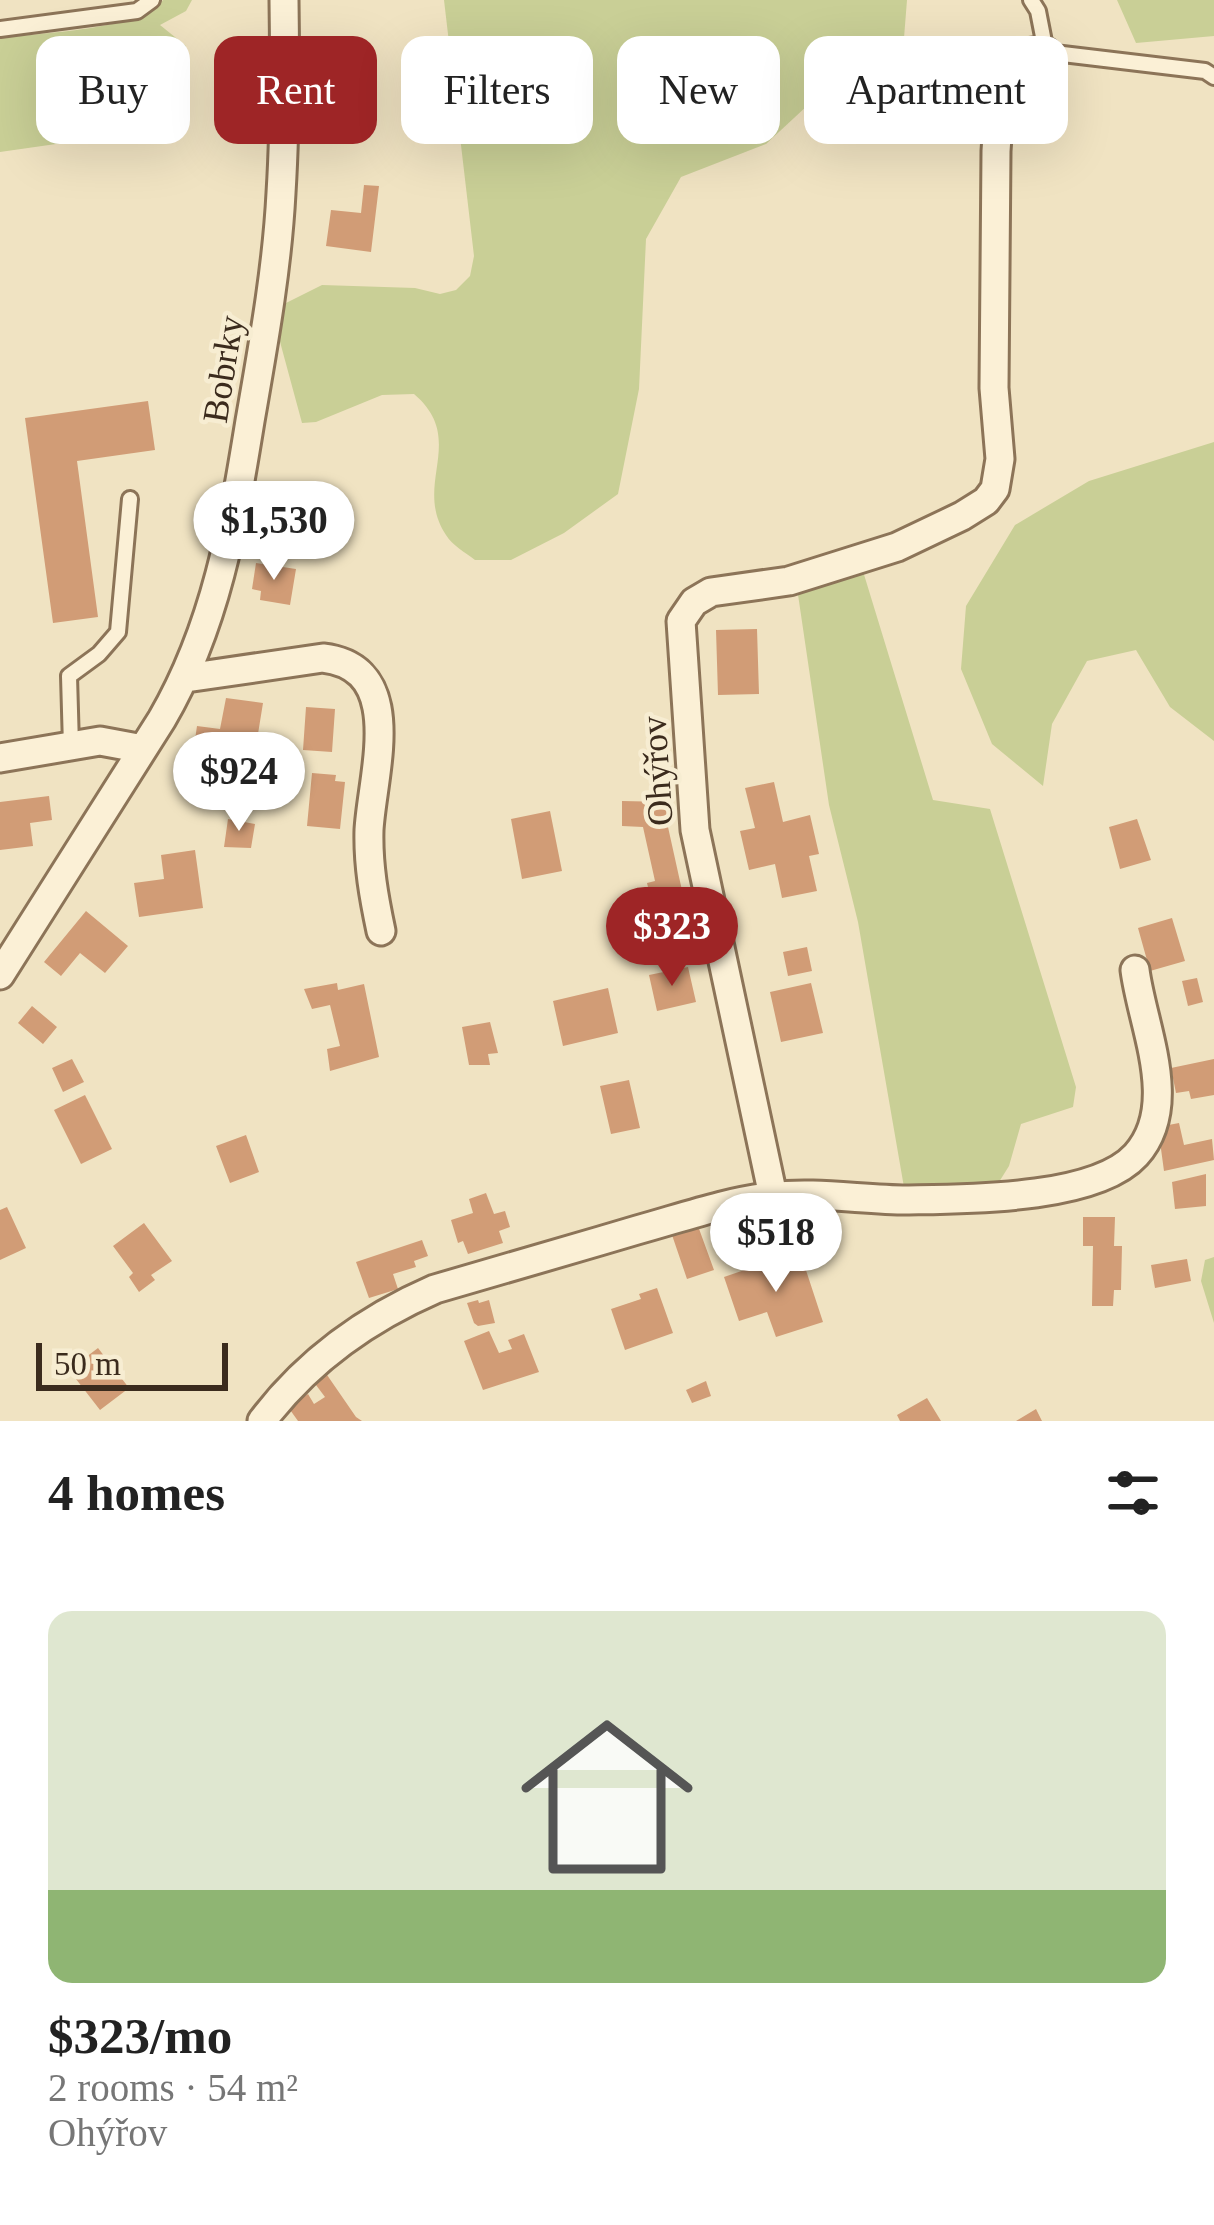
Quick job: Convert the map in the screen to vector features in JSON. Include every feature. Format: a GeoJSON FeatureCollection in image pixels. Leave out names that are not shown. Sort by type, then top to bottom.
{"type":"FeatureCollection","features":[{"type":"Feature","properties":{"kind":"street","name":"Bobrky"},"geometry":{"type":"LineString","coordinates":[[0,976],[186,678],[207,625],[224,565],[271,293],[281,195],[284,0]]}},
{"type":"Feature","properties":{"kind":"street","name":"Ohýřov"},"geometry":{"type":"LineString","coordinates":[[773,1196],[695,830],[681,621],[694,602],[711,592],[789,580],[897,547],[962,516],[995,489],[1000,459],[994,388],[996,144]]}},
{"type":"Feature","properties":{"kind":"street"},"geometry":{"type":"LineString","coordinates":[[186,678],[323,658],[341,660],[373,689],[381,716],[369,859],[381,932]]}},
{"type":"Feature","properties":{"kind":"street"},"geometry":{"type":"LineString","coordinates":[[0,758],[100,741],[143,749]]}},
{"type":"Feature","properties":{"kind":"street"},"geometry":{"type":"LineString","coordinates":[[262,1421],[320,1359],[392,1307],[435,1288],[722,1206],[773,1196],[908,1200],[994,1195],[1073,1186],[1110,1174],[1137,1154],[1157,1102],[1135,970]]}},
{"type":"Feature","properties":{"kind":"lane"},"geometry":{"type":"LineString","coordinates":[[0,29],[137,11],[152,0]]}},
{"type":"Feature","properties":{"kind":"lane"},"geometry":{"type":"LineString","coordinates":[[1031,0],[1043,36]]}},
{"type":"Feature","properties":{"kind":"lane"},"geometry":{"type":"LineString","coordinates":[[1068,55],[1205,71],[1214,77]]}},
{"type":"Feature","properties":{"kind":"lane"},"geometry":{"type":"LineString","coordinates":[[71,746],[69,676],[99,654],[118,632],[130,499]]}},
{"type":"Feature","properties":{"kind":"green space"},"geometry":{"type":"Polygon","coordinates":[[[163,0],[192,0],[186,11],[160,25],[174,36],[36,36],[36,144],[56,144],[0,152],[0,38],[112,24],[151,10],[163,0]]]}},
{"type":"Feature","properties":{"kind":"green space"},"geometry":{"type":"Polygon","coordinates":[[[444,0],[907,0],[904,36],[804,36],[804,109],[780,131],[780,36],[617,36],[617,144],[766,144],[681,177],[646,239],[639,389],[618,494],[564,533],[511,560],[475,560],[446,535],[434,498],[437,428],[414,394],[382,395],[316,422],[302,423],[276,327],[286,303],[322,285],[415,288],[440,294],[456,290],[470,276],[474,256],[461,144],[593,144],[593,36],[448,36],[444,0]]]}},
{"type":"Feature","properties":{"kind":"green space"},"geometry":{"type":"Polygon","coordinates":[[[1117,0],[1214,0],[1214,36],[1136,43],[1117,0]]]}},
{"type":"Feature","properties":{"kind":"green space"},"geometry":{"type":"Polygon","coordinates":[[[1214,442],[1214,741],[1170,707],[1136,650],[1087,661],[1052,724],[1043,786],[992,744],[961,669],[966,606],[1015,525],[1089,481],[1214,442]]]}},
{"type":"Feature","properties":{"kind":"green space"},"geometry":{"type":"Polygon","coordinates":[[[862,568],[933,800],[990,809],[1076,1087],[1073,1107],[1021,1124],[1009,1166],[994,1190],[905,1193],[858,922],[829,805],[796,581],[862,568]]]}},
{"type":"Feature","properties":{"kind":"green space"},"geometry":{"type":"Polygon","coordinates":[[[1214,1257],[1214,1323],[1201,1281],[1205,1260],[1214,1257]]]}},
{"type":"Feature","properties":{"kind":"building"},"geometry":{"type":"Polygon","coordinates":[[[364,185],[379,186],[371,252],[326,246],[331,210],[361,213],[364,185]]]}},
{"type":"Feature","properties":{"kind":"building"},"geometry":{"type":"Polygon","coordinates":[[[148,401],[155,450],[77,461],[98,617],[53,623],[25,418],[148,401]]]}},
{"type":"Feature","properties":{"kind":"building"},"geometry":{"type":"Polygon","coordinates":[[[280,505],[341,514],[335,552],[274,542],[280,505]]]}},
{"type":"Feature","properties":{"kind":"building"},"geometry":{"type":"Polygon","coordinates":[[[256,563],[296,569],[290,605],[260,600],[261,591],[252,589],[256,563]]]}},
{"type":"Feature","properties":{"kind":"building"},"geometry":{"type":"Polygon","coordinates":[[[757,629],[759,694],[718,695],[716,630],[757,629]]]}},
{"type":"Feature","properties":{"kind":"building"},"geometry":{"type":"Polygon","coordinates":[[[226,698],[263,703],[251,777],[191,767],[197,726],[220,729],[226,698]]]}},
{"type":"Feature","properties":{"kind":"building"},"geometry":{"type":"Polygon","coordinates":[[[306,707],[335,709],[332,752],[303,750],[306,707]]]}},
{"type":"Feature","properties":{"kind":"building"},"geometry":{"type":"Polygon","coordinates":[[[312,773],[336,775],[335,781],[345,782],[340,829],[307,826],[312,773]]]}},
{"type":"Feature","properties":{"kind":"building"},"geometry":{"type":"Polygon","coordinates":[[[774,782],[783,822],[810,815],[819,854],[809,856],[817,891],[782,898],[775,864],[749,870],[740,831],[755,828],[745,788],[774,782]]]}},
{"type":"Feature","properties":{"kind":"building"},"geometry":{"type":"Polygon","coordinates":[[[49,796],[52,820],[30,823],[33,846],[0,850],[0,802],[49,796]]]}},
{"type":"Feature","properties":{"kind":"building"},"geometry":{"type":"Polygon","coordinates":[[[622,801],[668,802],[668,827],[689,922],[658,929],[647,883],[655,881],[643,827],[622,826],[622,801]]]}},
{"type":"Feature","properties":{"kind":"building"},"geometry":{"type":"Polygon","coordinates":[[[550,811],[562,871],[522,879],[511,819],[550,811]]]}},
{"type":"Feature","properties":{"kind":"building"},"geometry":{"type":"Polygon","coordinates":[[[228,819],[255,824],[251,848],[224,847],[228,819]]]}},
{"type":"Feature","properties":{"kind":"building"},"geometry":{"type":"Polygon","coordinates":[[[1137,819],[1151,860],[1120,869],[1109,827],[1137,819]]]}},
{"type":"Feature","properties":{"kind":"building"},"geometry":{"type":"Polygon","coordinates":[[[195,850],[203,908],[139,917],[134,883],[164,879],[161,855],[195,850]]]}},
{"type":"Feature","properties":{"kind":"building"},"geometry":{"type":"Polygon","coordinates":[[[86,911],[128,946],[105,973],[80,953],[61,976],[44,962],[86,911]]]}},
{"type":"Feature","properties":{"kind":"building"},"geometry":{"type":"Polygon","coordinates":[[[1172,918],[1185,961],[1150,971],[1138,928],[1172,918]]]}},
{"type":"Feature","properties":{"kind":"building"},"geometry":{"type":"Polygon","coordinates":[[[807,947],[812,971],[788,976],[783,952],[807,947]]]}},
{"type":"Feature","properties":{"kind":"building"},"geometry":{"type":"Polygon","coordinates":[[[688,967],[696,1002],[657,1011],[649,975],[688,967]]]}},
{"type":"Feature","properties":{"kind":"building"},"geometry":{"type":"Polygon","coordinates":[[[1197,978],[1203,1002],[1188,1006],[1182,981],[1197,978]]]}},
{"type":"Feature","properties":{"kind":"building"},"geometry":{"type":"Polygon","coordinates":[[[337,983],[338,990],[364,984],[379,1057],[330,1071],[327,1049],[340,1046],[330,1005],[312,1009],[304,989],[337,983]]]}},
{"type":"Feature","properties":{"kind":"building"},"geometry":{"type":"Polygon","coordinates":[[[811,983],[823,1033],[781,1042],[770,992],[811,983]]]}},
{"type":"Feature","properties":{"kind":"building"},"geometry":{"type":"Polygon","coordinates":[[[608,988],[618,1033],[563,1046],[553,1001],[608,988]]]}},
{"type":"Feature","properties":{"kind":"building"},"geometry":{"type":"Polygon","coordinates":[[[32,1006],[57,1027],[43,1044],[18,1023],[32,1006]]]}},
{"type":"Feature","properties":{"kind":"building"},"geometry":{"type":"Polygon","coordinates":[[[490,1022],[498,1053],[488,1054],[490,1065],[469,1065],[462,1027],[490,1022]]]}},
{"type":"Feature","properties":{"kind":"building"},"geometry":{"type":"Polygon","coordinates":[[[72,1059],[84,1082],[63,1092],[52,1068],[72,1059]]]}},
{"type":"Feature","properties":{"kind":"building"},"geometry":{"type":"Polygon","coordinates":[[[1214,1059],[1214,1095],[1191,1099],[1189,1091],[1176,1093],[1171,1068],[1214,1059]]]}},
{"type":"Feature","properties":{"kind":"building"},"geometry":{"type":"Polygon","coordinates":[[[629,1080],[640,1128],[611,1134],[600,1086],[629,1080]]]}},
{"type":"Feature","properties":{"kind":"building"},"geometry":{"type":"Polygon","coordinates":[[[85,1095],[112,1149],[81,1164],[54,1110],[85,1095]]]}},
{"type":"Feature","properties":{"kind":"building"},"geometry":{"type":"Polygon","coordinates":[[[1179,1123],[1184,1145],[1212,1139],[1214,1160],[1164,1171],[1158,1127],[1179,1123]]]}},
{"type":"Feature","properties":{"kind":"building"},"geometry":{"type":"Polygon","coordinates":[[[246,1135],[259,1172],[230,1183],[216,1146],[246,1135]]]}},
{"type":"Feature","properties":{"kind":"building"},"geometry":{"type":"Polygon","coordinates":[[[1206,1174],[1206,1206],[1175,1209],[1172,1182],[1206,1174]]]}},
{"type":"Feature","properties":{"kind":"building"},"geometry":{"type":"Polygon","coordinates":[[[486,1193],[494,1214],[505,1211],[510,1227],[499,1231],[503,1243],[468,1254],[463,1241],[458,1243],[451,1220],[473,1213],[469,1199],[486,1193]]]}},
{"type":"Feature","properties":{"kind":"building"},"geometry":{"type":"Polygon","coordinates":[[[7,1207],[26,1248],[0,1260],[0,1210],[7,1207]]]}},
{"type":"Feature","properties":{"kind":"building"},"geometry":{"type":"Polygon","coordinates":[[[1083,1217],[1115,1217],[1114,1246],[1122,1246],[1121,1290],[1114,1290],[1113,1306],[1092,1306],[1093,1246],[1083,1246],[1083,1217]]]}},
{"type":"Feature","properties":{"kind":"building"},"geometry":{"type":"Polygon","coordinates":[[[144,1223],[172,1261],[151,1275],[155,1280],[139,1292],[129,1277],[133,1273],[113,1246],[144,1223]]]}},
{"type":"Feature","properties":{"kind":"building"},"geometry":{"type":"Polygon","coordinates":[[[698,1226],[714,1270],[687,1279],[672,1235],[698,1226]]]}},
{"type":"Feature","properties":{"kind":"building"},"geometry":{"type":"Polygon","coordinates":[[[422,1240],[428,1256],[414,1261],[416,1267],[393,1274],[398,1289],[369,1298],[356,1262],[422,1240]]]}},
{"type":"Feature","properties":{"kind":"building"},"geometry":{"type":"Polygon","coordinates":[[[800,1252],[823,1322],[776,1337],[767,1312],[739,1321],[724,1277],[759,1265],[760,1269],[800,1252]]]}},
{"type":"Feature","properties":{"kind":"building"},"geometry":{"type":"Polygon","coordinates":[[[1187,1259],[1191,1281],[1155,1288],[1151,1265],[1187,1259]]]}},
{"type":"Feature","properties":{"kind":"building"},"geometry":{"type":"Polygon","coordinates":[[[657,1288],[673,1333],[625,1350],[611,1309],[657,1288]]]}},
{"type":"Feature","properties":{"kind":"building"},"geometry":{"type":"Polygon","coordinates":[[[489,1300],[495,1323],[474,1323],[467,1303],[489,1300]]]}},
{"type":"Feature","properties":{"kind":"building"},"geometry":{"type":"Polygon","coordinates":[[[489,1331],[499,1353],[512,1349],[508,1340],[524,1334],[539,1372],[483,1390],[464,1341],[489,1331]]]}},
{"type":"Feature","properties":{"kind":"building"},"geometry":{"type":"Polygon","coordinates":[[[98,1348],[129,1388],[100,1410],[69,1370],[98,1348]]]}},
{"type":"Feature","properties":{"kind":"building"},"geometry":{"type":"Polygon","coordinates":[[[325,1372],[362,1421],[298,1421],[288,1407],[308,1394],[314,1404],[325,1397],[313,1381],[325,1372]]]}},
{"type":"Feature","properties":{"kind":"building"},"geometry":{"type":"Polygon","coordinates":[[[706,1381],[711,1396],[692,1403],[686,1390],[706,1381]]]}},
{"type":"Feature","properties":{"kind":"building"},"geometry":{"type":"Polygon","coordinates":[[[927,1398],[941,1421],[900,1421],[897,1415],[927,1398]]]}},
{"type":"Feature","properties":{"kind":"building"},"geometry":{"type":"Polygon","coordinates":[[[1036,1409],[1042,1421],[1016,1421],[1036,1409]]]}}]}
